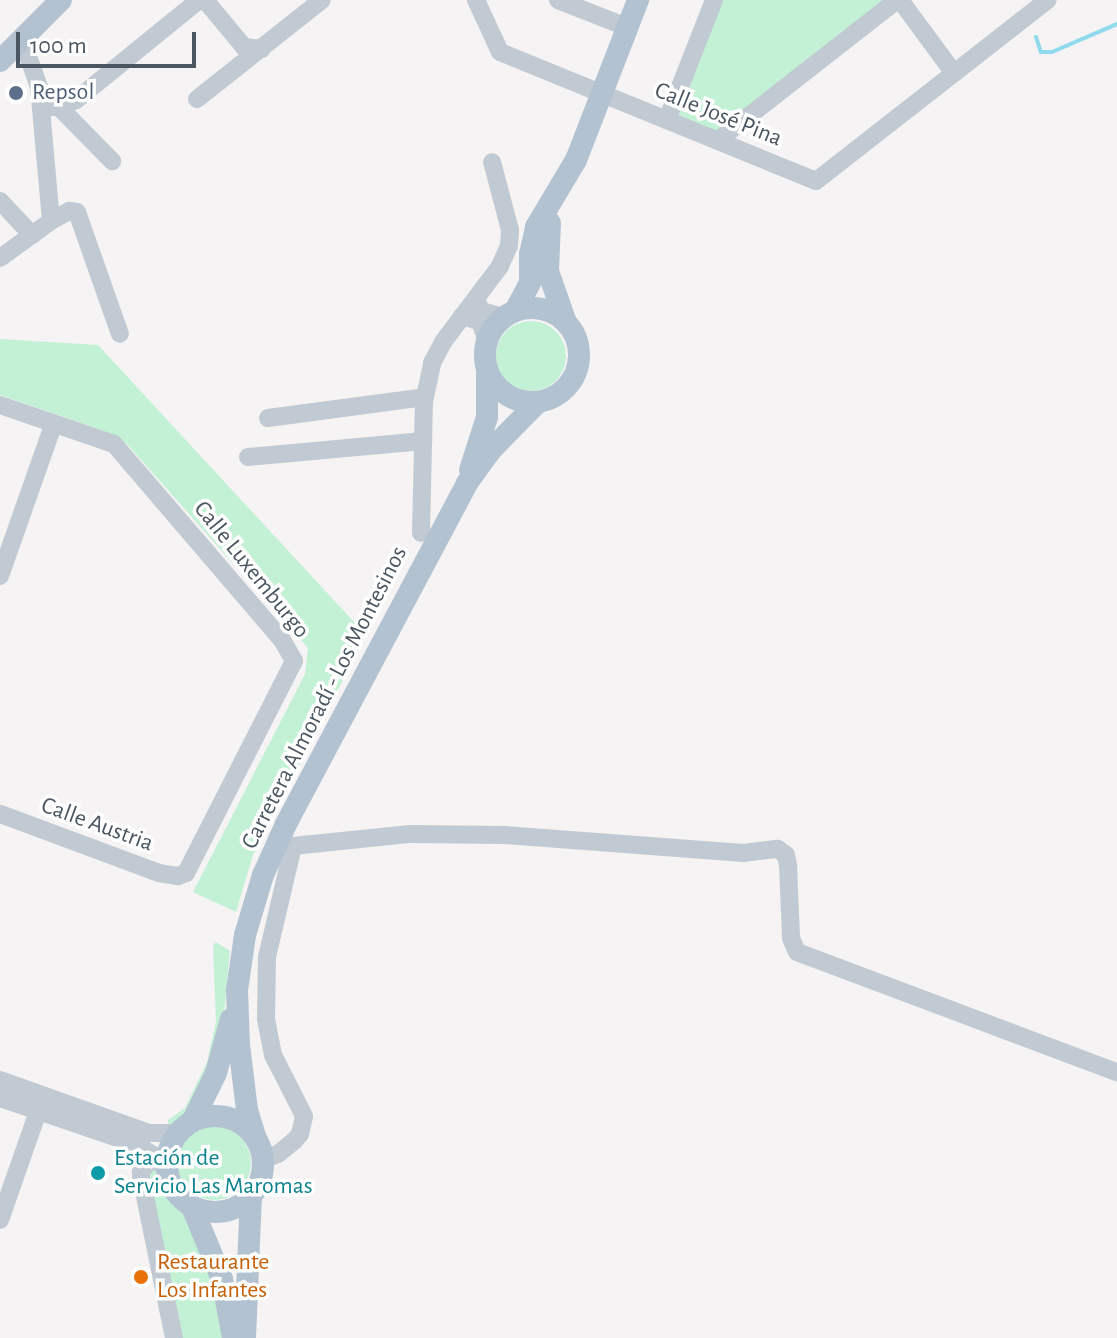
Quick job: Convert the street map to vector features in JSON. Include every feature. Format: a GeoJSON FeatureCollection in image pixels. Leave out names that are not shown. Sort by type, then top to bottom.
{"type":"FeatureCollection","features":[{"type":"Feature","properties":{"kind":"main road"},"geometry":{"type":"LineString","coordinates":[[2,56],[22,39],[43,8],[61,0]]}},
{"type":"Feature","properties":{"kind":"main road"},"geometry":{"type":"LineString","coordinates":[[557,195],[546,257],[550,282],[565,320],[579,343],[577,370],[566,388],[538,402],[507,395],[495,384],[487,369],[487,341],[530,283],[530,254],[536,227],[576,160],[638,0]]}},
{"type":"Feature","properties":{"kind":"main road"},"geometry":{"type":"LineString","coordinates":[[509,314],[536,308],[565,320]]}},
{"type":"Feature","properties":{"kind":"main road","name":"Carretera Almoradí - Los Montesinos"},"geometry":{"type":"LineString","coordinates":[[467,483],[487,417],[487,369]]}},
{"type":"Feature","properties":{"kind":"main road","name":"Carretera Almoradí - Los Montesinos"},"geometry":{"type":"LineString","coordinates":[[185,1127],[216,1073],[237,990],[252,908],[280,837],[467,483],[490,451],[538,402]]}},
{"type":"Feature","properties":{"kind":"main road","name":"Carretera Almoradí - Los Montesinos"},"geometry":{"type":"LineString","coordinates":[[237,990],[239,1045],[247,1110],[255,1136]]}},
{"type":"Feature","properties":{"kind":"main road"},"geometry":{"type":"LineString","coordinates":[[192,1207],[204,1211],[229,1210],[251,1196],[261,1179],[263,1160],[255,1136],[227,1117],[185,1127],[161,1163],[175,1191],[192,1207],[217,1264],[233,1338]]}},
{"type":"Feature","properties":{"kind":"main road"},"geometry":{"type":"LineString","coordinates":[[245,1338],[251,1196]]}},
{"type":"Feature","properties":{"kind":"street"},"geometry":{"type":"LineString","coordinates":[[50,107],[76,100],[202,0],[244,47],[262,49]]}},
{"type":"Feature","properties":{"kind":"street"},"geometry":{"type":"LineString","coordinates":[[197,99],[322,0]]}},
{"type":"Feature","properties":{"kind":"street","name":"Calle José Pina"},"geometry":{"type":"LineString","coordinates":[[476,0],[500,52],[816,181],[953,72]]}},
{"type":"Feature","properties":{"kind":"street"},"geometry":{"type":"LineString","coordinates":[[558,0],[627,27]]}},
{"type":"Feature","properties":{"kind":"street"},"geometry":{"type":"LineString","coordinates":[[667,120],[714,0]]}},
{"type":"Feature","properties":{"kind":"street"},"geometry":{"type":"LineString","coordinates":[[718,140],[898,0],[953,72],[1048,0]]}},
{"type":"Feature","properties":{"kind":"street"},"geometry":{"type":"LineString","coordinates":[[22,39],[39,87],[50,107],[112,161]]}},
{"type":"Feature","properties":{"kind":"street"},"geometry":{"type":"LineString","coordinates":[[50,107],[51,221]]}},
{"type":"Feature","properties":{"kind":"street"},"geometry":{"type":"LineString","coordinates":[[421,533],[425,397],[436,352],[500,266],[509,246],[510,230],[492,162]]}},
{"type":"Feature","properties":{"kind":"street"},"geometry":{"type":"LineString","coordinates":[[0,201],[32,235]]}},
{"type":"Feature","properties":{"kind":"street"},"geometry":{"type":"LineString","coordinates":[[0,258],[51,221],[69,211],[77,212],[120,334]]}},
{"type":"Feature","properties":{"kind":"street"},"geometry":{"type":"LineString","coordinates":[[476,299],[481,311],[509,314]]}},
{"type":"Feature","properties":{"kind":"street"},"geometry":{"type":"LineString","coordinates":[[462,316],[480,321],[487,341]]}},
{"type":"Feature","properties":{"kind":"street"},"geometry":{"type":"LineString","coordinates":[[268,418],[425,397]]}},
{"type":"Feature","properties":{"kind":"street"},"geometry":{"type":"LineString","coordinates":[[0,405],[54,423],[0,576]]}},
{"type":"Feature","properties":{"kind":"street","name":"Calle Luxemburgo"},"geometry":{"type":"LineString","coordinates":[[54,423],[114,444],[292,653],[291,671],[268,716],[191,866],[178,876]]}},
{"type":"Feature","properties":{"kind":"street"},"geometry":{"type":"LineString","coordinates":[[248,457],[423,441]]}},
{"type":"Feature","properties":{"kind":"street","name":"Calle Austria"},"geometry":{"type":"LineString","coordinates":[[0,814],[159,873],[178,876]]}},
{"type":"Feature","properties":{"kind":"street"},"geometry":{"type":"LineString","coordinates":[[263,1160],[278,1154],[294,1141],[300,1134],[304,1116],[273,1055],[266,1019],[267,957],[293,846],[410,834],[505,835],[743,853],[778,849],[786,855],[788,865],[791,938],[797,952],[1117,1072]]}},
{"type":"Feature","properties":{"kind":"street"},"geometry":{"type":"LineString","coordinates":[[0,1080],[121,1139],[161,1163]]}},
{"type":"Feature","properties":{"kind":"street"},"geometry":{"type":"LineString","coordinates":[[0,1098],[41,1102],[149,1133],[185,1127]]}},
{"type":"Feature","properties":{"kind":"street"},"geometry":{"type":"LineString","coordinates":[[0,1220],[41,1102]]}},
{"type":"Feature","properties":{"kind":"street"},"geometry":{"type":"LineString","coordinates":[[161,1163],[141,1171],[141,1177],[174,1338]]}},
{"type":"Feature","properties":{"kind":"green space"},"geometry":{"type":"Polygon","coordinates":[[[723,0],[884,0],[716,131],[680,117],[677,112],[723,0]]]}},
{"type":"Feature","properties":{"kind":"green space"},"geometry":{"type":"Polygon","coordinates":[[[531,321],[556,331],[566,356],[556,381],[531,391],[506,381],[496,356],[506,331],[531,321]]]}},
{"type":"Feature","properties":{"kind":"green space"},"geometry":{"type":"Polygon","coordinates":[[[0,339],[98,345],[366,635],[253,855],[236,912],[193,892],[305,674],[308,648],[127,444],[104,431],[0,395],[0,339]]]}},
{"type":"Feature","properties":{"kind":"green space"},"geometry":{"type":"Polygon","coordinates":[[[216,942],[230,951],[223,1024],[191,1112],[168,1127],[168,1120],[185,1108],[207,1062],[216,1022],[213,946],[216,942]]]}},
{"type":"Feature","properties":{"kind":"green space"},"geometry":{"type":"Polygon","coordinates":[[[214,1126],[228,1129],[240,1137],[248,1149],[251,1163],[248,1177],[240,1189],[228,1197],[214,1200],[200,1197],[188,1189],[180,1177],[177,1163],[180,1149],[188,1137],[200,1129],[214,1126]]]}},
{"type":"Feature","properties":{"kind":"green space"},"geometry":{"type":"Polygon","coordinates":[[[155,1168],[194,1229],[212,1272],[224,1338],[183,1338],[148,1173],[155,1168]]]}},
{"type":"Feature","properties":{"kind":"waterway"},"geometry":{"type":"LineString","coordinates":[[1036,37],[1041,52],[1052,52],[1117,24]]}},
{"type":"Feature","properties":{"kind":"place","name":"Repsol"},"geometry":{"type":"Point","coordinates":[16,93]}},
{"type":"Feature","properties":{"kind":"place","name":"Estación de Servicio Las Maromas"},"geometry":{"type":"Point","coordinates":[98,1173]}},
{"type":"Feature","properties":{"kind":"place","name":"Restaurante Los Infantes"},"geometry":{"type":"Point","coordinates":[141,1277]}}]}
